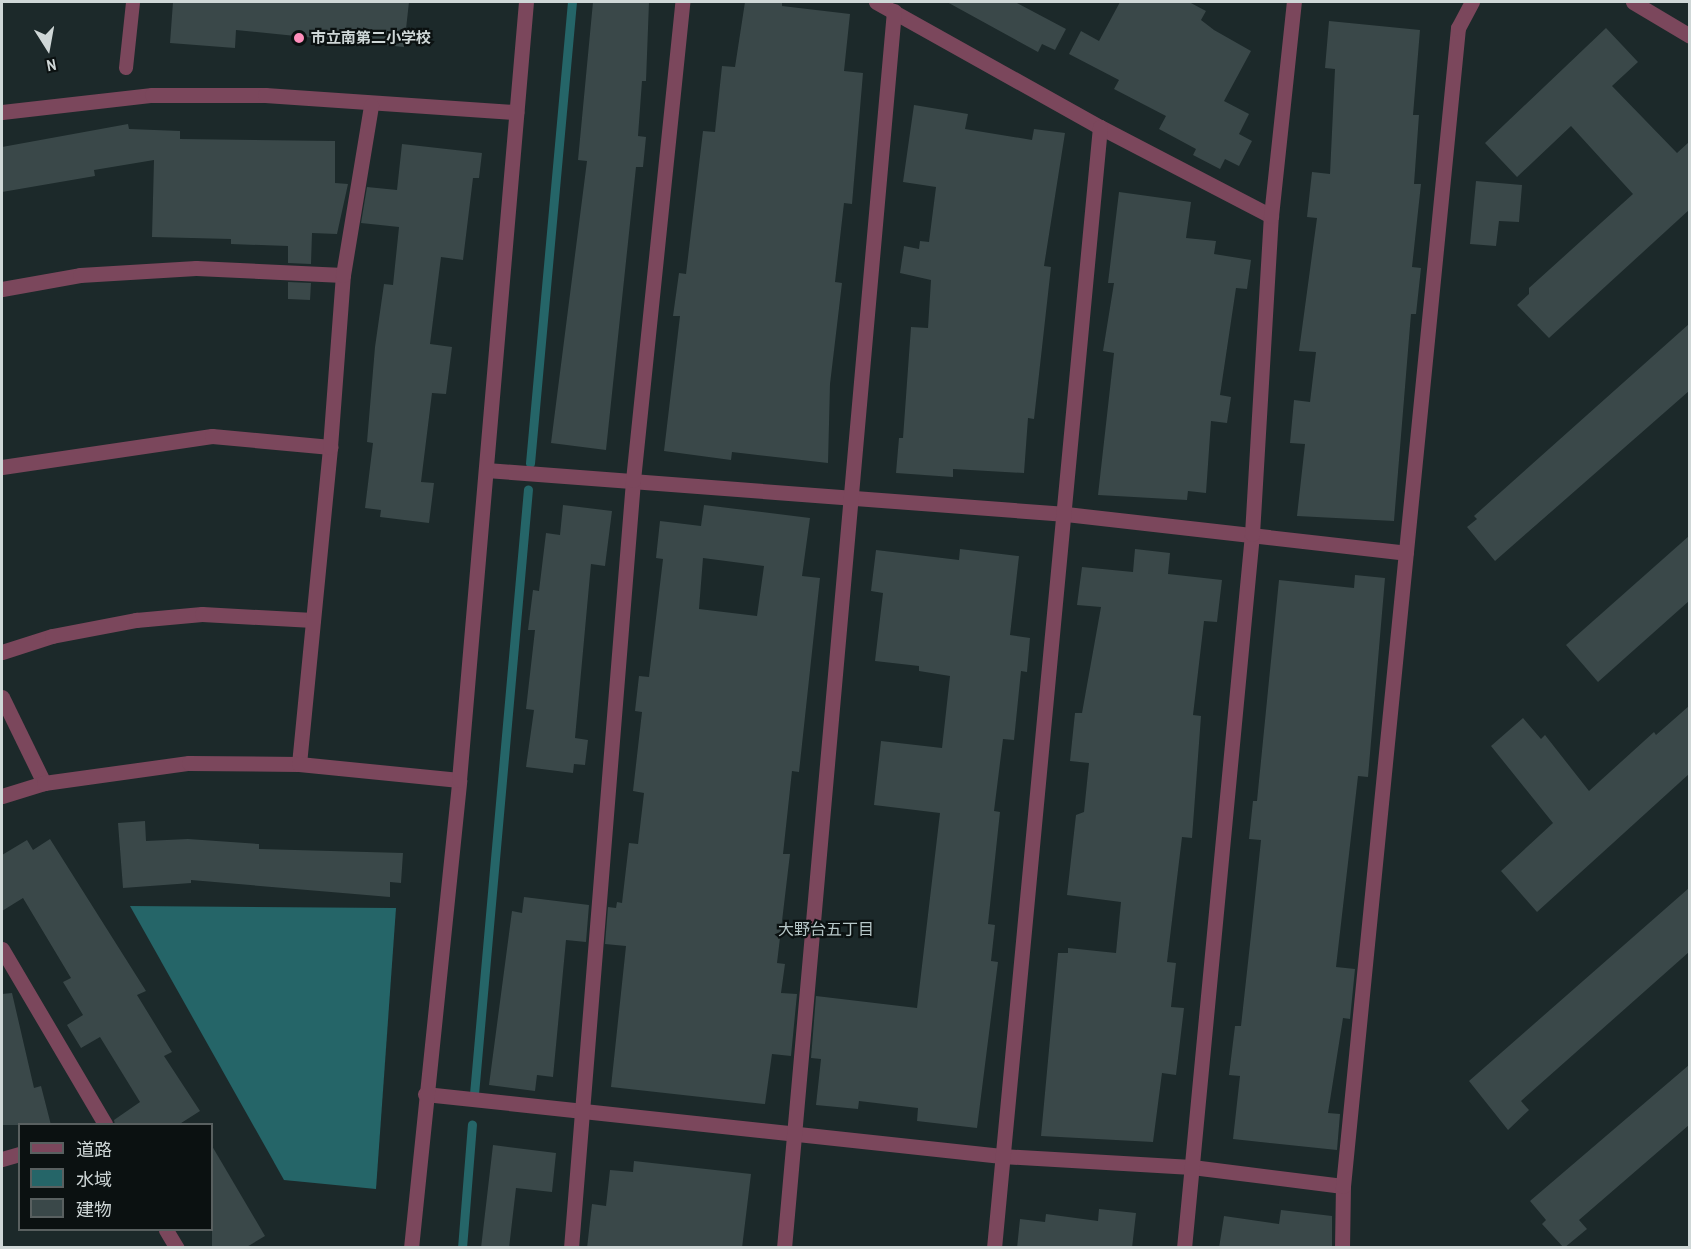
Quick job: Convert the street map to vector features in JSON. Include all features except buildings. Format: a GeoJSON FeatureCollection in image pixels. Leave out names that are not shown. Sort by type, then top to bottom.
{"type":"FeatureCollection","features":[{"type":"Feature","properties":{"kind":"street"},"geometry":{"type":"LineString","coordinates":[[411,1248],[459,780],[526,2]]}},
{"type":"Feature","properties":{"kind":"street"},"geometry":{"type":"LineString","coordinates":[[571,1248],[579,1112],[633,480],[682,2]]}},
{"type":"Feature","properties":{"kind":"street"},"geometry":{"type":"LineString","coordinates":[[876,2],[1100,127],[1271,216]]}},
{"type":"Feature","properties":{"kind":"street"},"geometry":{"type":"LineString","coordinates":[[1184,1248],[1252,534],[1271,216],[1294,2]]}},
{"type":"Feature","properties":{"kind":"street"},"geometry":{"type":"LineString","coordinates":[[1342,1248],[1343,1186],[1458,28],[1472,2]]}},
{"type":"Feature","properties":{"kind":"street"},"geometry":{"type":"LineString","coordinates":[[1633,2],[1689,36]]}},
{"type":"Feature","properties":{"kind":"street"},"geometry":{"type":"LineString","coordinates":[[784,1248],[894,11]]}},
{"type":"Feature","properties":{"kind":"street"},"geometry":{"type":"LineString","coordinates":[[2,112],[153,95],[265,95],[371,105],[516,112]]}},
{"type":"Feature","properties":{"kind":"street"},"geometry":{"type":"LineString","coordinates":[[299,764],[330,447],[343,275],[371,105]]}},
{"type":"Feature","properties":{"kind":"street"},"geometry":{"type":"LineString","coordinates":[[994,1248],[1066,514],[1100,127]]}},
{"type":"Feature","properties":{"kind":"street"},"geometry":{"type":"LineString","coordinates":[[2,290],[80,274],[196,268],[343,275]]}},
{"type":"Feature","properties":{"kind":"street"},"geometry":{"type":"LineString","coordinates":[[2,467],[212,435],[330,447]]}},
{"type":"Feature","properties":{"kind":"street"},"geometry":{"type":"LineString","coordinates":[[486,470],[1066,514],[1406,553]]}},
{"type":"Feature","properties":{"kind":"street"},"geometry":{"type":"LineString","coordinates":[[2,652],[52,636],[136,620],[202,614],[313,620]]}},
{"type":"Feature","properties":{"kind":"street"},"geometry":{"type":"LineString","coordinates":[[2,697],[44,783]]}},
{"type":"Feature","properties":{"kind":"street"},"geometry":{"type":"LineString","coordinates":[[2,796],[44,783],[189,763],[299,764],[459,780]]}},
{"type":"Feature","properties":{"kind":"street"},"geometry":{"type":"LineString","coordinates":[[2,949],[104,1123]]}},
{"type":"Feature","properties":{"kind":"street"},"geometry":{"type":"LineString","coordinates":[[425,1094],[579,1112],[796,1132],[1002,1156],[1192,1167],[1343,1186]]}},
{"type":"Feature","properties":{"kind":"street"},"geometry":{"type":"LineString","coordinates":[[2,1159],[18,1155]]}},
{"type":"Feature","properties":{"kind":"street"},"geometry":{"type":"LineString","coordinates":[[167,1231],[177,1248]]}},
{"type":"Feature","properties":{"kind":"lane"},"geometry":{"type":"LineString","coordinates":[[126,68],[134,2]]}},
{"type":"Feature","properties":{"kind":"water"},"geometry":{"type":"Polygon","coordinates":[[[130,906],[396,908],[376,1189],[284,1180],[130,906]]]}},
{"type":"Feature","properties":{"kind":"waterway"},"geometry":{"type":"LineString","coordinates":[[530,463],[572,2]]}},
{"type":"Feature","properties":{"kind":"waterway"},"geometry":{"type":"LineString","coordinates":[[474,1094],[528,489]]}},
{"type":"Feature","properties":{"kind":"waterway"},"geometry":{"type":"LineString","coordinates":[[462,1248],[472,1124]]}},
{"type":"Feature","properties":{"kind":"place","name":"市立南第二小学校"},"geometry":{"type":"Point","coordinates":[299,38]}},
{"type":"Feature","properties":{"kind":"district","name":"大野台五丁目"},"geometry":{"type":"Point","coordinates":[826,929]}}]}
